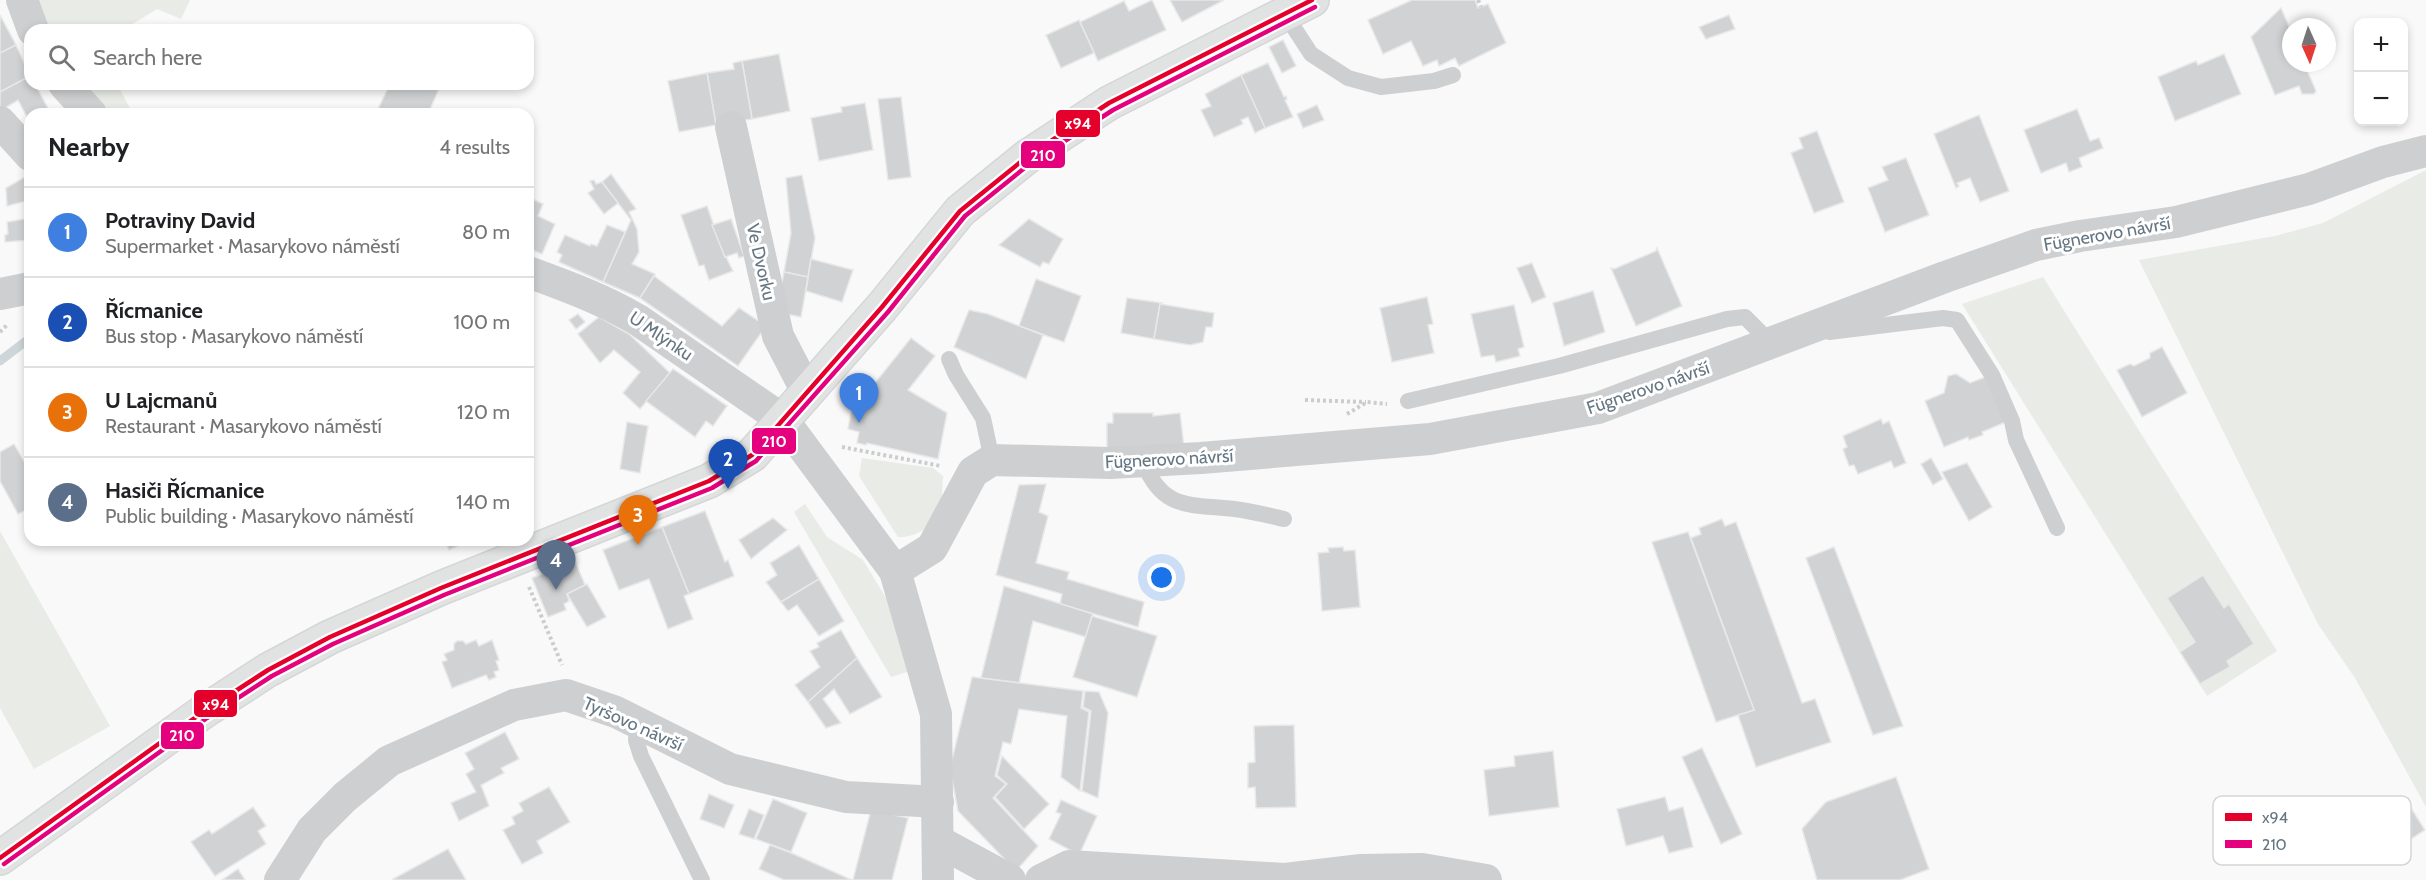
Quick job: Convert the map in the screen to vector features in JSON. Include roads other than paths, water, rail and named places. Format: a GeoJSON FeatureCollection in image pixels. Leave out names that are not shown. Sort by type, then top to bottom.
{"type":"FeatureCollection","features":[{"type":"Feature","properties":{"kind":"main road"},"geometry":{"type":"LineString","coordinates":[[0,858],[203,712],[268,669],[358,625],[515,557],[709,481],[752,456],[882,307],[960,212],[1028,156],[1109,103],[1299,7]]}},
{"type":"Feature","properties":{"kind":"street"},"geometry":{"type":"LineString","coordinates":[[22,0],[31,24]]}},
{"type":"Feature","properties":{"kind":"street"},"geometry":{"type":"LineString","coordinates":[[69,90],[86,108]]}},
{"type":"Feature","properties":{"kind":"street"},"geometry":{"type":"LineString","coordinates":[[0,122],[24,148]]}},
{"type":"Feature","properties":{"kind":"street","name":"Ve Dvorku"},"geometry":{"type":"LineString","coordinates":[[730,127],[778,336],[807,392]]}},
{"type":"Feature","properties":{"kind":"street","name":"Fügnerovo návrší"},"geometry":{"type":"LineString","coordinates":[[983,466],[1201,458],[1430,439],[1598,408],[1944,277],[2036,245],[2176,222],[2309,189],[2383,162],[2426,151]]}},
{"type":"Feature","properties":{"kind":"street","name":"U Mlýnku"},"geometry":{"type":"LineString","coordinates":[[534,274],[613,305],[783,420],[895,571]]}},
{"type":"Feature","properties":{"kind":"street"},"geometry":{"type":"LineString","coordinates":[[0,294],[24,289]]}},
{"type":"Feature","properties":{"kind":"street"},"geometry":{"type":"LineString","coordinates":[[938,880],[936,714],[895,571],[932,548],[983,466]]}},
{"type":"Feature","properties":{"kind":"street","name":"Tyršovo návrší"},"geometry":{"type":"LineString","coordinates":[[280,880],[312,830],[345,797],[389,761],[514,705],[566,695],[616,712],[730,769],[846,797],[938,802]]}},
{"type":"Feature","properties":{"kind":"street"},"geometry":{"type":"LineString","coordinates":[[939,841],[1010,880]]}},
{"type":"Feature","properties":{"kind":"street"},"geometry":{"type":"LineString","coordinates":[[1041,880],[1069,866],[1285,879],[1311,878],[1361,870],[1422,869],[1486,880]]}},
{"type":"Feature","properties":{"kind":"lane"},"geometry":{"type":"LineString","coordinates":[[1299,7],[1311,54],[1348,78],[1381,87],[1434,81],[1453,75]]}},
{"type":"Feature","properties":{"kind":"lane"},"geometry":{"type":"LineString","coordinates":[[1408,400],[1558,366],[1727,319],[1745,317],[1760,332],[1777,342],[1943,318],[1957,321],[1992,375],[2012,421],[2016,440],[2058,528]]}},
{"type":"Feature","properties":{"kind":"lane"},"geometry":{"type":"LineString","coordinates":[[949,359],[956,375],[983,418],[983,466]]}},
{"type":"Feature","properties":{"kind":"lane"},"geometry":{"type":"LineString","coordinates":[[1143,461],[1156,487],[1171,500],[1199,507],[1234,509],[1284,519]]}},
{"type":"Feature","properties":{"kind":"lane"},"geometry":{"type":"LineString","coordinates":[[637,723],[636,740],[641,756],[702,880]]}},
{"type":"Feature","properties":{"kind":"waterway"},"geometry":{"type":"LineString","coordinates":[[0,361],[24,343]]}},
{"type":"Feature","properties":{"kind":"place","name":"Potraviny David"},"geometry":{"type":"Point","coordinates":[859,423]}},
{"type":"Feature","properties":{"kind":"place","name":"Řícmanice"},"geometry":{"type":"Point","coordinates":[728,489]}},
{"type":"Feature","properties":{"kind":"place","name":"U Lajcmanů"},"geometry":{"type":"Point","coordinates":[638,545]}},
{"type":"Feature","properties":{"kind":"place","name":"Hasiči Řícmanice"},"geometry":{"type":"Point","coordinates":[556,590]}}]}
